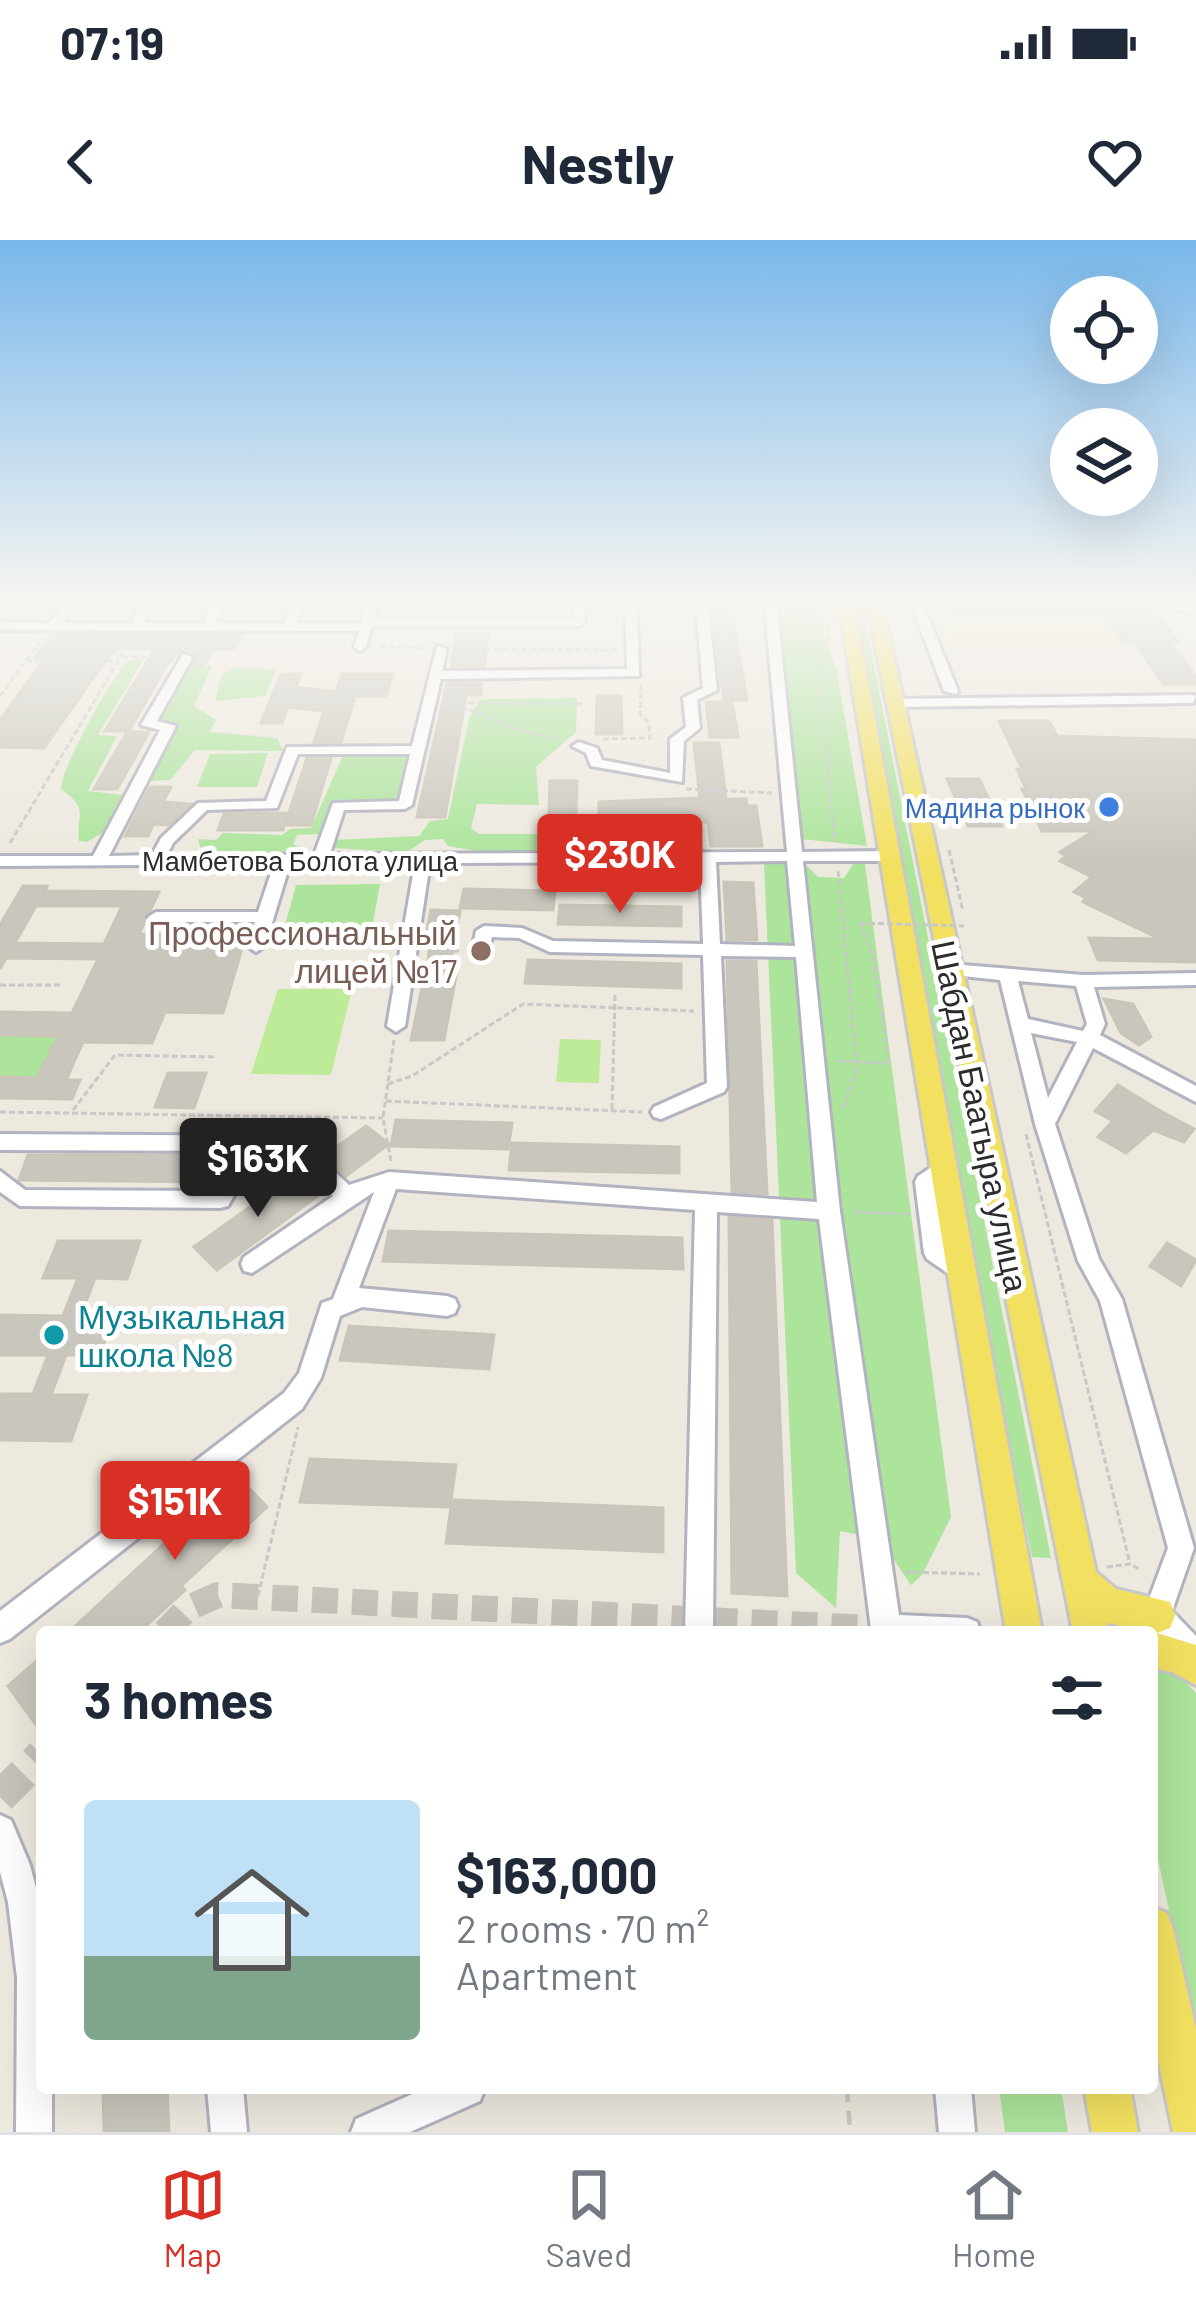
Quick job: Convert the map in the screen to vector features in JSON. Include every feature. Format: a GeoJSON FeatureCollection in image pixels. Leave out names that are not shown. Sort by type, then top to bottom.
{"type":"FeatureCollection","features":[{"type":"Feature","properties":{"kind":"main road","name":"Шабдан Баатыра улица"},"geometry":{"type":"LineString","coordinates":[[860,687],[1023,1626]]}},
{"type":"Feature","properties":{"kind":"main road","name":"Шабдан Баатыра улица"},"geometry":{"type":"LineString","coordinates":[[892,687],[950,970],[1092,1575],[1091,1626]]}},
{"type":"Feature","properties":{"kind":"main road"},"geometry":{"type":"LineString","coordinates":[[1092,1575],[1107,1605],[1144,1626]]}},
{"type":"Feature","properties":{"kind":"main road"},"geometry":{"type":"LineString","coordinates":[[1158,1636],[1196,1667]]}},
{"type":"Feature","properties":{"kind":"main road"},"geometry":{"type":"LineString","coordinates":[[1158,1956],[1191,2113]]}},
{"type":"Feature","properties":{"kind":"main road"},"geometry":{"type":"LineString","coordinates":[[1108,2094],[1115,2132]]}},
{"type":"Feature","properties":{"kind":"street"},"geometry":{"type":"LineString","coordinates":[[98,861],[170,726],[148,725],[170,687]]}},
{"type":"Feature","properties":{"kind":"street"},"geometry":{"type":"LineString","coordinates":[[320,860],[338,806],[405,805],[432,687]]}},
{"type":"Feature","properties":{"kind":"street"},"geometry":{"type":"LineString","coordinates":[[579,746],[592,751],[596,763],[615,770],[677,779],[677,740],[693,728],[690,698],[710,687]]}},
{"type":"Feature","properties":{"kind":"street"},"geometry":{"type":"LineString","coordinates":[[781,687],[829,1211],[885,1626]]}},
{"type":"Feature","properties":{"kind":"street"},"geometry":{"type":"LineString","coordinates":[[895,703],[1193,699]]}},
{"type":"Feature","properties":{"kind":"street"},"geometry":{"type":"LineString","coordinates":[[157,861],[166,841],[203,806],[272,805],[292,749],[417,750]]}},
{"type":"Feature","properties":{"kind":"street"},"geometry":{"type":"LineString","coordinates":[[661,1112],[717,1087],[708,856]]}},
{"type":"Feature","properties":{"kind":"street","name":"Мамбетова Болота улица"},"geometry":{"type":"LineString","coordinates":[[0,860],[889,856]]}},
{"type":"Feature","properties":{"kind":"street"},"geometry":{"type":"LineString","coordinates":[[256,946],[283,860]]}},
{"type":"Feature","properties":{"kind":"street"},"geometry":{"type":"LineString","coordinates":[[396,1026],[423,860]]}},
{"type":"Feature","properties":{"kind":"street"},"geometry":{"type":"LineString","coordinates":[[156,917],[265,917]]}},
{"type":"Feature","properties":{"kind":"street"},"geometry":{"type":"LineString","coordinates":[[481,951],[484,931],[522,933],[550,946],[805,952]]}},
{"type":"Feature","properties":{"kind":"street"},"geometry":{"type":"LineString","coordinates":[[950,970],[1083,981],[1196,979]]}},
{"type":"Feature","properties":{"kind":"street"},"geometry":{"type":"LineString","coordinates":[[1007,973],[1021,1024],[1034,1124],[1089,1262],[1112,1299],[1181,1548],[1156,1626]]}},
{"type":"Feature","properties":{"kind":"street"},"geometry":{"type":"LineString","coordinates":[[1034,1124],[1091,1039],[1096,1024],[1083,981]]}},
{"type":"Feature","properties":{"kind":"street"},"geometry":{"type":"LineString","coordinates":[[1021,1024],[1091,1039],[1196,1095]]}},
{"type":"Feature","properties":{"kind":"street"},"geometry":{"type":"LineString","coordinates":[[0,1142],[281,1144],[298,1150],[347,1196]]}},
{"type":"Feature","properties":{"kind":"street"},"geometry":{"type":"LineString","coordinates":[[0,1179],[20,1198],[220,1200],[253,1144]]}},
{"type":"Feature","properties":{"kind":"street"},"geometry":{"type":"LineString","coordinates":[[944,1167],[925,1182],[935,1253],[962,1274]]}},
{"type":"Feature","properties":{"kind":"street"},"geometry":{"type":"LineString","coordinates":[[252,1264],[361,1186],[389,1180],[829,1211]]}},
{"type":"Feature","properties":{"kind":"street"},"geometry":{"type":"LineString","coordinates":[[0,1629],[293,1401],[310,1378],[325,1319],[343,1301],[389,1180]]}},
{"type":"Feature","properties":{"kind":"street"},"geometry":{"type":"LineString","coordinates":[[699,1626],[706,1202]]}},
{"type":"Feature","properties":{"kind":"street"},"geometry":{"type":"LineString","coordinates":[[343,1301],[361,1297],[447,1306]]}},
{"type":"Feature","properties":{"kind":"street"},"geometry":{"type":"LineString","coordinates":[[1158,1632],[1196,1634]]}},
{"type":"Feature","properties":{"kind":"street"},"geometry":{"type":"LineString","coordinates":[[1158,1634],[1196,1657]]}},
{"type":"Feature","properties":{"kind":"street"},"geometry":{"type":"LineString","coordinates":[[0,1831],[31,1864],[34,2132]]}},
{"type":"Feature","properties":{"kind":"street"},"geometry":{"type":"LineString","coordinates":[[226,2094],[229,2132]]}},
{"type":"Feature","properties":{"kind":"street"},"geometry":{"type":"LineString","coordinates":[[369,2132],[453,2094]]}},
{"type":"Feature","properties":{"kind":"street"},"geometry":{"type":"LineString","coordinates":[[954,2094],[957,2132]]}},
{"type":"Feature","properties":{"kind":"path"},"geometry":{"type":"LineString","coordinates":[[0,860],[102,687]]}},
{"type":"Feature","properties":{"kind":"path"},"geometry":{"type":"LineString","coordinates":[[605,739],[650,738],[649,723],[640,714],[642,687]]}},
{"type":"Feature","properties":{"kind":"path"},"geometry":{"type":"LineString","coordinates":[[818,687],[836,847]]}},
{"type":"Feature","properties":{"kind":"path"},"geometry":{"type":"LineString","coordinates":[[453,703],[503,727],[563,739]]}},
{"type":"Feature","properties":{"kind":"path"},"geometry":{"type":"LineString","coordinates":[[427,704],[585,704]]}},
{"type":"Feature","properties":{"kind":"path"},"geometry":{"type":"LineString","coordinates":[[677,779],[687,790],[701,793],[791,793]]}},
{"type":"Feature","properties":{"kind":"path"},"geometry":{"type":"LineString","coordinates":[[821,1121],[845,1107],[857,1062],[837,863]]}},
{"type":"Feature","properties":{"kind":"path"},"geometry":{"type":"LineString","coordinates":[[815,1060],[889,1064],[872,955],[860,922],[964,926],[962,896]]}},
{"type":"Feature","properties":{"kind":"path"},"geometry":{"type":"LineString","coordinates":[[407,952],[481,951]]}},
{"type":"Feature","properties":{"kind":"path"},"geometry":{"type":"LineString","coordinates":[[0,985],[61,985]]}},
{"type":"Feature","properties":{"kind":"path"},"geometry":{"type":"LineString","coordinates":[[612,1111],[615,994]]}},
{"type":"Feature","properties":{"kind":"path"},"geometry":{"type":"LineString","coordinates":[[388,1084],[412,1076],[523,1004],[716,1012]]}},
{"type":"Feature","properties":{"kind":"path"},"geometry":{"type":"LineString","coordinates":[[389,1180],[392,1156],[383,1118],[396,1026]]}},
{"type":"Feature","properties":{"kind":"path"},"geometry":{"type":"LineString","coordinates":[[72,1112],[86,1099],[102,1064],[115,1055],[215,1058]]}},
{"type":"Feature","properties":{"kind":"path"},"geometry":{"type":"LineString","coordinates":[[386,1101],[661,1112]]}},
{"type":"Feature","properties":{"kind":"path"},"geometry":{"type":"LineString","coordinates":[[0,1112],[383,1118]]}},
{"type":"Feature","properties":{"kind":"path"},"geometry":{"type":"LineString","coordinates":[[1034,1124],[1130,1564]]}},
{"type":"Feature","properties":{"kind":"path"},"geometry":{"type":"LineString","coordinates":[[829,1211],[930,1215]]}},
{"type":"Feature","properties":{"kind":"path"},"geometry":{"type":"LineString","coordinates":[[258,1596],[310,1378]]}},
{"type":"Feature","properties":{"kind":"path"},"geometry":{"type":"LineString","coordinates":[[1092,1575],[1130,1564],[1139,1569]]}},
{"type":"Feature","properties":{"kind":"path"},"geometry":{"type":"LineString","coordinates":[[905,1572],[980,1574]]}},
{"type":"Feature","properties":{"kind":"path"},"geometry":{"type":"LineString","coordinates":[[847,2094],[850,2132]]}},
{"type":"Feature","properties":{"kind":"green space"},"geometry":{"type":"Polygon","coordinates":[[[109,687],[127,687],[98,735],[117,736],[88,791],[124,795],[107,830],[87,842],[79,841],[79,807],[61,789],[109,687]]]}},
{"type":"Feature","properties":{"kind":"green space"},"geometry":{"type":"Polygon","coordinates":[[[177,687],[202,687],[194,706],[216,720],[210,732],[277,738],[283,751],[195,750],[170,780],[151,781],[179,724],[157,722],[177,687]]]}},
{"type":"Feature","properties":{"kind":"green space"},"geometry":{"type":"Polygon","coordinates":[[[219,687],[269,687],[265,696],[215,701],[219,687]]]}},
{"type":"Feature","properties":{"kind":"green space"},"geometry":{"type":"Polygon","coordinates":[[[786,687],[840,687],[867,846],[801,839],[786,687]]]}},
{"type":"Feature","properties":{"kind":"green space"},"geometry":{"type":"Polygon","coordinates":[[[867,687],[878,687],[1051,1558],[1032,1557],[917,974],[867,687]]]}},
{"type":"Feature","properties":{"kind":"green space"},"geometry":{"type":"Polygon","coordinates":[[[577,698],[576,732],[536,767],[539,805],[477,804],[471,828],[479,834],[551,834],[554,820],[586,819],[583,852],[482,852],[448,846],[443,839],[425,840],[407,852],[332,848],[333,840],[419,836],[430,821],[448,819],[469,719],[480,699],[577,698]]]}},
{"type":"Feature","properties":{"kind":"green space"},"geometry":{"type":"Polygon","coordinates":[[[268,753],[257,787],[197,787],[210,754],[268,753]]]}},
{"type":"Feature","properties":{"kind":"green space"},"geometry":{"type":"Polygon","coordinates":[[[406,754],[400,802],[340,802],[319,834],[297,835],[293,844],[301,848],[298,852],[200,847],[198,839],[216,840],[223,833],[282,835],[290,829],[311,828],[343,755],[406,754]]]}},
{"type":"Feature","properties":{"kind":"green space"},"geometry":{"type":"Polygon","coordinates":[[[804,863],[818,877],[844,878],[854,863],[865,864],[951,1517],[922,1575],[911,1585],[880,1539],[840,1531],[836,1608],[796,1573],[764,864],[804,863]]]}},
{"type":"Feature","properties":{"kind":"green space"},"geometry":{"type":"Polygon","coordinates":[[[380,884],[372,928],[284,929],[296,885],[380,884]]]}},
{"type":"Feature","properties":{"kind":"green space"},"geometry":{"type":"Polygon","coordinates":[[[278,989],[352,989],[331,1075],[251,1074],[278,989]]]}},
{"type":"Feature","properties":{"kind":"green space"},"geometry":{"type":"Polygon","coordinates":[[[0,1035],[58,1036],[37,1078],[0,1077],[0,1035]]]}},
{"type":"Feature","properties":{"kind":"green space"},"geometry":{"type":"Polygon","coordinates":[[[560,1039],[601,1040],[599,1083],[556,1082],[560,1039]]]}},
{"type":"Feature","properties":{"kind":"green space"},"geometry":{"type":"Polygon","coordinates":[[[1158,1670],[1180,1676],[1196,1693],[1196,2034],[1158,1860],[1158,1670]]]}},
{"type":"Feature","properties":{"kind":"green space"},"geometry":{"type":"Polygon","coordinates":[[[1000,2094],[1062,2094],[1068,2132],[1005,2132],[1000,2094]]]}},
{"type":"Feature","properties":{"kind":"building"},"geometry":{"type":"Polygon","coordinates":[[[24,687],[87,687],[44,748],[0,747],[0,720],[24,687]]]}},
{"type":"Feature","properties":{"kind":"building"},"geometry":{"type":"Polygon","coordinates":[[[132,687],[154,687],[129,731],[105,731],[132,687]]]}},
{"type":"Feature","properties":{"kind":"building"},"geometry":{"type":"Polygon","coordinates":[[[276,687],[336,692],[338,687],[389,687],[386,696],[355,696],[341,742],[314,742],[324,711],[288,707],[282,723],[261,723],[276,687]]]}},
{"type":"Feature","properties":{"kind":"building"},"geometry":{"type":"Polygon","coordinates":[[[446,687],[482,687],[481,695],[466,695],[445,817],[417,817],[446,687]]]}},
{"type":"Feature","properties":{"kind":"building"},"geometry":{"type":"Polygon","coordinates":[[[722,687],[745,687],[747,700],[724,700],[722,687]]]}},
{"type":"Feature","properties":{"kind":"building"},"geometry":{"type":"Polygon","coordinates":[[[597,696],[621,696],[622,734],[596,734],[597,696]]]}},
{"type":"Feature","properties":{"kind":"building"},"geometry":{"type":"Polygon","coordinates":[[[706,702],[732,702],[738,737],[710,737],[706,702]]]}},
{"type":"Feature","properties":{"kind":"building"},"geometry":{"type":"Polygon","coordinates":[[[999,721],[1049,721],[1057,736],[1196,740],[1196,962],[1098,960],[1089,938],[1160,939],[1083,902],[1086,898],[1074,892],[1092,877],[1060,861],[1066,856],[1060,852],[1094,831],[1042,831],[1022,789],[1026,789],[1017,769],[1022,769],[999,721]]]}},
{"type":"Feature","properties":{"kind":"building"},"geometry":{"type":"Polygon","coordinates":[[[127,732],[149,732],[117,789],[94,789],[127,732]]]}},
{"type":"Feature","properties":{"kind":"building"},"geometry":{"type":"Polygon","coordinates":[[[694,743],[719,743],[726,799],[746,799],[747,806],[756,806],[762,846],[711,846],[708,822],[666,822],[664,841],[599,839],[599,802],[700,798],[694,743]]]}},
{"type":"Feature","properties":{"kind":"building"},"geometry":{"type":"Polygon","coordinates":[[[307,758],[331,758],[311,825],[285,825],[307,758]]]}},
{"type":"Feature","properties":{"kind":"building"},"geometry":{"type":"Polygon","coordinates":[[[947,779],[979,779],[1002,826],[968,826],[947,779]]]}},
{"type":"Feature","properties":{"kind":"building"},"geometry":{"type":"Polygon","coordinates":[[[550,781],[577,781],[576,816],[549,816],[550,781]]]}},
{"type":"Feature","properties":{"kind":"building"},"geometry":{"type":"Polygon","coordinates":[[[150,787],[171,787],[163,802],[191,804],[168,825],[153,824],[148,836],[125,836],[150,787]]]}},
{"type":"Feature","properties":{"kind":"building"},"geometry":{"type":"Polygon","coordinates":[[[288,813],[283,830],[218,830],[224,814],[288,813]]]}},
{"type":"Feature","properties":{"kind":"building"},"geometry":{"type":"Polygon","coordinates":[[[724,882],[753,883],[757,940],[727,940],[724,882]]]}},
{"type":"Feature","properties":{"kind":"building"},"geometry":{"type":"Polygon","coordinates":[[[23,886],[47,886],[45,891],[159,892],[139,934],[246,935],[223,1013],[165,1012],[152,1043],[83,1042],[66,1080],[80,1080],[72,1099],[0,1098],[0,1077],[37,1078],[58,1036],[0,1035],[0,1012],[72,1013],[98,959],[6,958],[0,969],[0,925],[23,886]],[[36,906],[15,943],[104,944],[122,906],[36,906]]]}},
{"type":"Feature","properties":{"kind":"building"},"geometry":{"type":"Polygon","coordinates":[[[464,889],[555,891],[553,910],[460,908],[464,889]]]}},
{"type":"Feature","properties":{"kind":"building"},"geometry":{"type":"Polygon","coordinates":[[[560,905],[681,907],[681,926],[558,924],[560,905]]]}},
{"type":"Feature","properties":{"kind":"building"},"geometry":{"type":"Polygon","coordinates":[[[431,910],[460,911],[450,965],[458,965],[444,1040],[411,1040],[432,940],[425,940],[431,910]]]}},
{"type":"Feature","properties":{"kind":"building"},"geometry":{"type":"Polygon","coordinates":[[[528,960],[681,964],[681,988],[525,983],[528,960]]]}},
{"type":"Feature","properties":{"kind":"building"},"geometry":{"type":"Polygon","coordinates":[[[727,961],[756,961],[767,1194],[732,1192],[727,961]]]}},
{"type":"Feature","properties":{"kind":"building"},"geometry":{"type":"Polygon","coordinates":[[[1104,999],[1133,1004],[1151,1037],[1139,1045],[1121,1033],[1104,999]]]}},
{"type":"Feature","properties":{"kind":"building"},"geometry":{"type":"Polygon","coordinates":[[[168,1073],[206,1073],[194,1108],[155,1107],[168,1073]]]}},
{"type":"Feature","properties":{"kind":"building"},"geometry":{"type":"Polygon","coordinates":[[[1118,1085],[1194,1129],[1184,1142],[1153,1130],[1126,1153],[1098,1137],[1113,1121],[1095,1111],[1118,1085]]]}},
{"type":"Feature","properties":{"kind":"building"},"geometry":{"type":"Polygon","coordinates":[[[396,1120],[512,1123],[508,1149],[391,1146],[396,1120]]]}},
{"type":"Feature","properties":{"kind":"building"},"geometry":{"type":"Polygon","coordinates":[[[366,1126],[389,1144],[346,1176],[324,1156],[366,1126]]]}},
{"type":"Feature","properties":{"kind":"building"},"geometry":{"type":"Polygon","coordinates":[[[512,1143],[679,1147],[679,1173],[509,1170],[512,1143]]]}},
{"type":"Feature","properties":{"kind":"building"},"geometry":{"type":"Polygon","coordinates":[[[28,1155],[222,1155],[214,1182],[19,1180],[28,1155]]]}},
{"type":"Feature","properties":{"kind":"building"},"geometry":{"type":"Polygon","coordinates":[[[300,1171],[323,1192],[217,1270],[194,1247],[300,1171]]]}},
{"type":"Feature","properties":{"kind":"building"},"geometry":{"type":"Polygon","coordinates":[[[729,1217],[772,1220],[787,1596],[732,1593],[729,1217]]]}},
{"type":"Feature","properties":{"kind":"building"},"geometry":{"type":"Polygon","coordinates":[[[389,1231],[682,1238],[683,1269],[383,1261],[389,1231]]]}},
{"type":"Feature","properties":{"kind":"building","name":"Музыкальная школа №8"},"geometry":{"type":"Polygon","coordinates":[[[58,1241],[140,1241],[127,1279],[95,1278],[81,1315],[114,1315],[100,1355],[66,1355],[51,1395],[87,1395],[71,1441],[0,1440],[0,1394],[33,1394],[48,1355],[0,1355],[0,1315],[63,1316],[78,1278],[43,1278],[58,1241]]]}},
{"type":"Feature","properties":{"kind":"building"},"geometry":{"type":"Polygon","coordinates":[[[1167,1243],[1196,1260],[1181,1286],[1150,1266],[1167,1243]]]}},
{"type":"Feature","properties":{"kind":"building"},"geometry":{"type":"Polygon","coordinates":[[[349,1326],[494,1335],[489,1369],[340,1360],[349,1326]]]}},
{"type":"Feature","properties":{"kind":"building"},"geometry":{"type":"Polygon","coordinates":[[[310,1459],[456,1465],[450,1507],[300,1502],[310,1459]]]}},
{"type":"Feature","properties":{"kind":"building"},"geometry":{"type":"Polygon","coordinates":[[[237,1476],[267,1507],[181,1586],[185,1590],[146,1626],[75,1626],[237,1476]]]}},
{"type":"Feature","properties":{"kind":"building"},"geometry":{"type":"Polygon","coordinates":[[[452,1500],[663,1508],[663,1552],[446,1543],[452,1500]]]}},
{"type":"Feature","properties":{"kind":"building"},"geometry":{"type":"Polygon","coordinates":[[[36,1661],[36,1725],[8,1686],[36,1661]]]}},
{"type":"Feature","properties":{"kind":"building"},"geometry":{"type":"Polygon","coordinates":[[[103,2094],[167,2094],[169,2132],[104,2132],[103,2094]]]}},
{"type":"Feature","properties":{"kind":"tunnel"},"geometry":{"type":"LineString","coordinates":[[171,1626],[188,1608],[218,1595],[826,1626]]}},
{"type":"Feature","properties":{"kind":"tunnel"},"geometry":{"type":"LineString","coordinates":[[0,1797],[36,1761]]}},
{"type":"Feature","properties":{"kind":"place","name":"Мадина рынок"},"geometry":{"type":"Point","coordinates":[1109,807]}},
{"type":"Feature","properties":{"kind":"place","name":"Профессиональный лицей №17"},"geometry":{"type":"Point","coordinates":[481,951]}},
{"type":"Feature","properties":{"kind":"place","name":"Музыкальная школа №8"},"geometry":{"type":"Point","coordinates":[54,1335]}}]}
